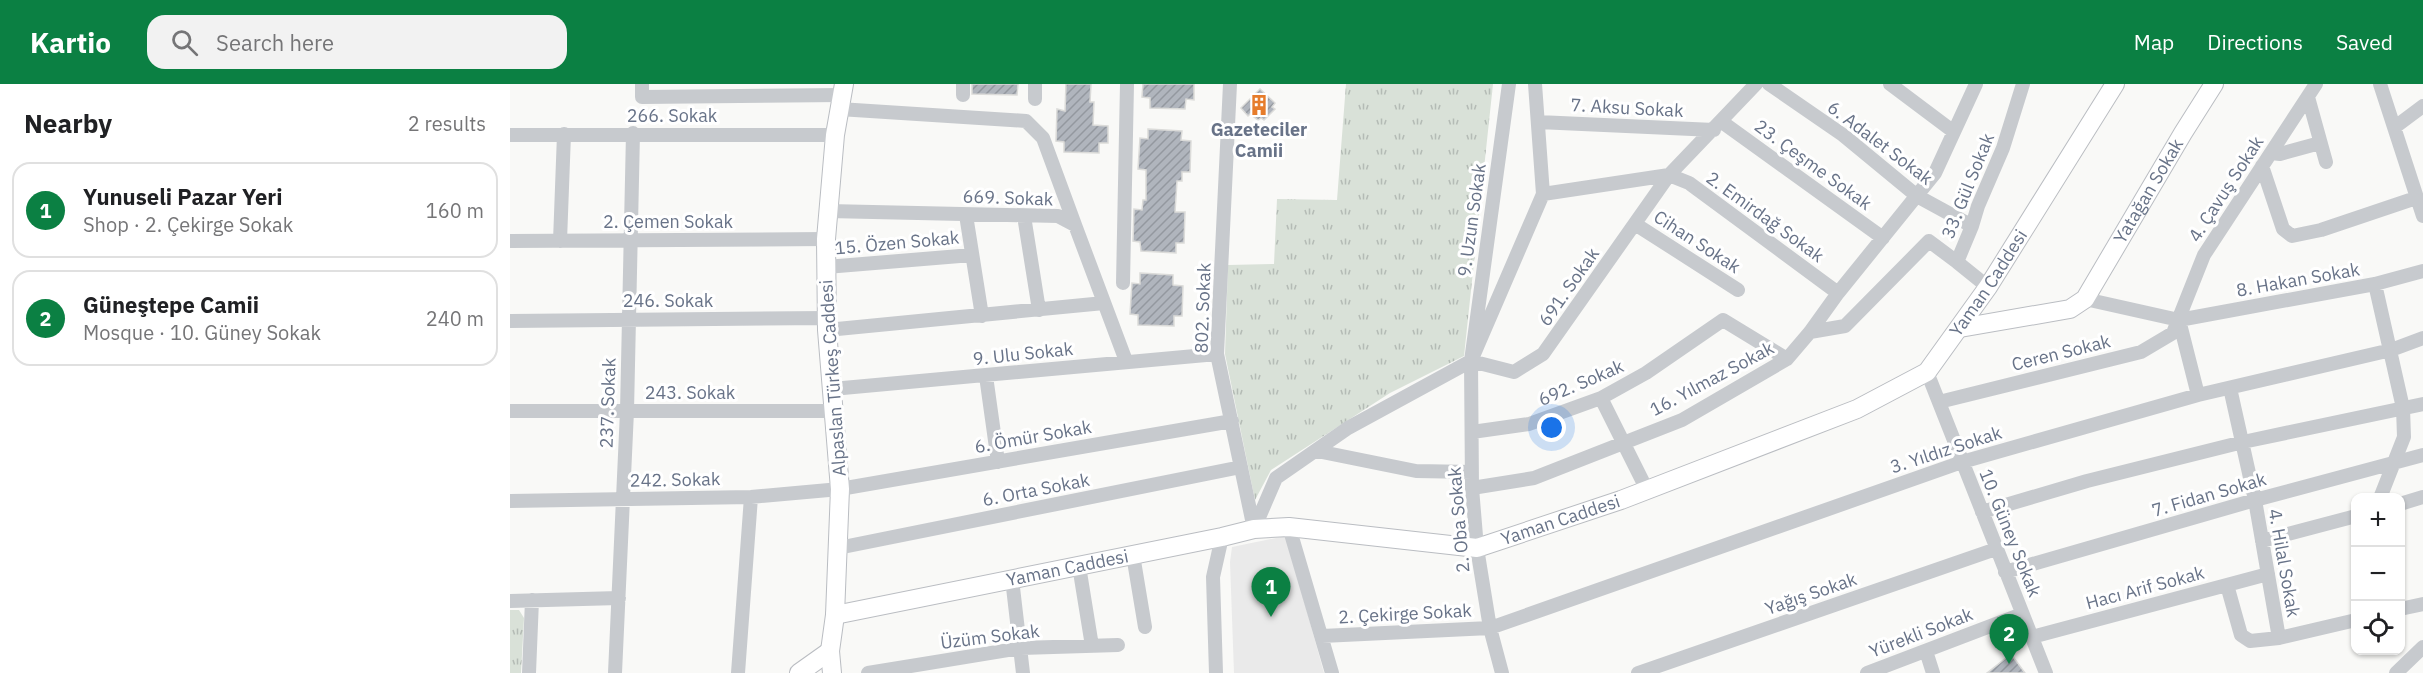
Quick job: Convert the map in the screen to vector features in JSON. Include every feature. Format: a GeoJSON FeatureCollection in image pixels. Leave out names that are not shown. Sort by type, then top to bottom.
{"type":"FeatureCollection","features":[{"type":"Feature","properties":{"kind":"main road","name":"Yaman Caddesi"},"geometry":{"type":"LineString","coordinates":[[835,615],[1254,529],[1289,527],[1477,548],[1647,490],[1857,409],[1927,372],[1988,287],[2115,84]]}},
{"type":"Feature","properties":{"kind":"main road","name":"Yatağan Sokak"},"geometry":{"type":"LineString","coordinates":[[2085,299],[2182,133],[2214,84]]}},
{"type":"Feature","properties":{"kind":"main road","name":"Alpaslan Türkeş Caddesi"},"geometry":{"type":"LineString","coordinates":[[832,673],[830,651],[835,615],[840,489],[827,324],[826,239],[835,135],[842,96]]}},
{"type":"Feature","properties":{"kind":"main road"},"geometry":{"type":"LineString","coordinates":[[1960,328],[2070,309],[2085,299]]}},
{"type":"Feature","properties":{"kind":"main road"},"geometry":{"type":"LineString","coordinates":[[799,673],[830,651]]}},
{"type":"Feature","properties":{"kind":"street"},"geometry":{"type":"LineString","coordinates":[[1035,84],[1035,99]]}},
{"type":"Feature","properties":{"kind":"street"},"geometry":{"type":"LineString","coordinates":[[1123,283],[1127,84]]}},
{"type":"Feature","properties":{"kind":"street","name":"802. Sokak"},"geometry":{"type":"LineString","coordinates":[[1230,84],[1217,354],[1254,529]]}},
{"type":"Feature","properties":{"kind":"street","name":"9. Uzun Sokak"},"geometry":{"type":"LineString","coordinates":[[1471,361],[1509,84]]}},
{"type":"Feature","properties":{"kind":"street"},"geometry":{"type":"LineString","coordinates":[[1254,529],[1276,478],[1348,428],[1471,361],[1543,194],[1535,84]]}},
{"type":"Feature","properties":{"kind":"street","name":"691. Sokak"},"geometry":{"type":"LineString","coordinates":[[1471,361],[1514,372],[1543,354],[1669,175],[1756,84]]}},
{"type":"Feature","properties":{"kind":"street","name":"6. Adalet Sokak"},"geometry":{"type":"LineString","coordinates":[[1769,84],[1843,135],[1917,196],[1972,226]]}},
{"type":"Feature","properties":{"kind":"street"},"geometry":{"type":"LineString","coordinates":[[1890,84],[1954,132]]}},
{"type":"Feature","properties":{"kind":"street","name":"16. Yılmaz Sokak"},"geometry":{"type":"LineString","coordinates":[[1472,488],[1534,478],[1682,420],[1787,360],[1935,173],[1976,84]]}},
{"type":"Feature","properties":{"kind":"street","name":"33. Gül Sokak"},"geometry":{"type":"LineString","coordinates":[[1988,287],[1957,262],[2003,148],[2023,84]]}},
{"type":"Feature","properties":{"kind":"street","name":"4. Çavuş Sokak"},"geometry":{"type":"LineString","coordinates":[[2179,320],[2204,255],[2316,84]]}},
{"type":"Feature","properties":{"kind":"street"},"geometry":{"type":"LineString","coordinates":[[2380,84],[2423,216]]}},
{"type":"Feature","properties":{"kind":"street"},"geometry":{"type":"LineString","coordinates":[[642,91],[842,96],[1026,121],[1042,138],[1075,225]]}},
{"type":"Feature","properties":{"kind":"street"},"geometry":{"type":"LineString","coordinates":[[2308,96],[2326,162]]}},
{"type":"Feature","properties":{"kind":"street"},"geometry":{"type":"LineString","coordinates":[[2395,127],[2423,106]]}},
{"type":"Feature","properties":{"kind":"street","name":"7. Aksu Sokak"},"geometry":{"type":"LineString","coordinates":[[1538,122],[1718,126]]}},
{"type":"Feature","properties":{"kind":"street","name":"23. Çeşme Sokak"},"geometry":{"type":"LineString","coordinates":[[1718,126],[1883,238]]}},
{"type":"Feature","properties":{"kind":"street"},"geometry":{"type":"LineString","coordinates":[[560,241],[564,134]]}},
{"type":"Feature","properties":{"kind":"street","name":"237. Sokak"},"geometry":{"type":"LineString","coordinates":[[615,673],[627,411],[633,134]]}},
{"type":"Feature","properties":{"kind":"street","name":"266. Sokak"},"geometry":{"type":"LineString","coordinates":[[510,135],[835,135]]}},
{"type":"Feature","properties":{"kind":"street"},"geometry":{"type":"LineString","coordinates":[[2271,153],[2280,154],[2320,143]]}},
{"type":"Feature","properties":{"kind":"street"},"geometry":{"type":"LineString","coordinates":[[2262,166],[2283,229],[2292,236],[2321,230],[2416,198]]}},
{"type":"Feature","properties":{"kind":"street"},"geometry":{"type":"LineString","coordinates":[[1543,194],[1669,175]]}},
{"type":"Feature","properties":{"kind":"street","name":"2. Emirdağ Sokak"},"geometry":{"type":"LineString","coordinates":[[1669,175],[1689,183],[1838,293]]}},
{"type":"Feature","properties":{"kind":"street","name":"669. Sokak"},"geometry":{"type":"LineString","coordinates":[[828,211],[1058,216],[1075,225],[1126,361]]}},
{"type":"Feature","properties":{"kind":"street","name":"15. Özen Sokak"},"geometry":{"type":"LineString","coordinates":[[966,215],[981,316]]}},
{"type":"Feature","properties":{"kind":"street"},"geometry":{"type":"LineString","coordinates":[[1024,216],[1039,310]]}},
{"type":"Feature","properties":{"kind":"street","name":"Cihan Sokak"},"geometry":{"type":"LineString","coordinates":[[1635,224],[1738,290]]}},
{"type":"Feature","properties":{"kind":"street","name":"2. Çemen Sokak"},"geometry":{"type":"LineString","coordinates":[[510,241],[826,239]]}},
{"type":"Feature","properties":{"kind":"street"},"geometry":{"type":"LineString","coordinates":[[1810,332],[1845,326],[1929,241],[1957,262]]}},
{"type":"Feature","properties":{"kind":"street","name":"15. Özen Sokak"},"geometry":{"type":"LineString","coordinates":[[826,267],[972,255]]}},
{"type":"Feature","properties":{"kind":"street","name":"8. Hakan Sokak"},"geometry":{"type":"LineString","coordinates":[[2179,320],[2375,284],[2423,271]]}},
{"type":"Feature","properties":{"kind":"street"},"geometry":{"type":"LineString","coordinates":[[2375,284],[2403,408],[2404,437],[2382,493]]}},
{"type":"Feature","properties":{"kind":"street"},"geometry":{"type":"LineString","coordinates":[[2085,299],[2179,320],[2198,395]]}},
{"type":"Feature","properties":{"kind":"street","name":"246. Sokak"},"geometry":{"type":"LineString","coordinates":[[510,321],[629,319],[827,324],[981,316],[1104,303]]}},
{"type":"Feature","properties":{"kind":"street","name":"692. Sokak"},"geometry":{"type":"LineString","coordinates":[[1472,432],[1528,424],[1601,398],[1646,373],[1723,320],[1787,360]]}},
{"type":"Feature","properties":{"kind":"street","name":"Ceren Sokak"},"geometry":{"type":"LineString","coordinates":[[1939,402],[2141,352],[2173,333],[2179,320]]}},
{"type":"Feature","properties":{"kind":"street","name":"3. Yıldız Sokak"},"geometry":{"type":"LineString","coordinates":[[1490,628],[1962,462],[2198,395],[2391,350],[2423,338]]}},
{"type":"Feature","properties":{"kind":"street","name":"9. Ulu Sokak"},"geometry":{"type":"LineString","coordinates":[[832,389],[1217,354]]}},
{"type":"Feature","properties":{"kind":"street","name":"2. Oba Sokak"},"geometry":{"type":"LineString","coordinates":[[1471,361],[1472,488],[1477,548],[1490,628],[1502,673]]}},
{"type":"Feature","properties":{"kind":"street","name":"10. Güney Sokak"},"geometry":{"type":"LineString","coordinates":[[1927,372],[2046,673]]}},
{"type":"Feature","properties":{"kind":"street"},"geometry":{"type":"LineString","coordinates":[[986,376],[998,462]]}},
{"type":"Feature","properties":{"kind":"street","name":"4. Hilal Sokak"},"geometry":{"type":"LineString","coordinates":[[2230,388],[2255,500],[2279,638]]}},
{"type":"Feature","properties":{"kind":"street"},"geometry":{"type":"LineString","coordinates":[[1601,398],[1647,490]]}},
{"type":"Feature","properties":{"kind":"street"},"geometry":{"type":"LineString","coordinates":[[1982,512],[2087,481],[2242,442],[2423,404]]}},
{"type":"Feature","properties":{"kind":"street","name":"243. Sokak"},"geometry":{"type":"LineString","coordinates":[[510,411],[835,411]]}},
{"type":"Feature","properties":{"kind":"street","name":"6. Ömür Sokak"},"geometry":{"type":"LineString","coordinates":[[840,489],[1232,421]]}},
{"type":"Feature","properties":{"kind":"street"},"geometry":{"type":"LineString","coordinates":[[1317,451],[1416,471],[1472,472]]}},
{"type":"Feature","properties":{"kind":"street","name":"7. Fidan Sokak"},"geometry":{"type":"LineString","coordinates":[[2005,572],[2255,500],[2423,455]]}},
{"type":"Feature","properties":{"kind":"street","name":"6. Orta Sokak"},"geometry":{"type":"LineString","coordinates":[[838,548],[1241,467]]}},
{"type":"Feature","properties":{"kind":"street","name":"242. Sokak"},"geometry":{"type":"LineString","coordinates":[[510,501],[751,497],[840,489]]}},
{"type":"Feature","properties":{"kind":"street"},"geometry":{"type":"LineString","coordinates":[[738,673],[751,497]]}},
{"type":"Feature","properties":{"kind":"street"},"geometry":{"type":"LineString","coordinates":[[2405,503],[2423,498]]}},
{"type":"Feature","properties":{"kind":"street"},"geometry":{"type":"LineString","coordinates":[[2262,541],[2351,517]]}},
{"type":"Feature","properties":{"kind":"street"},"geometry":{"type":"LineString","coordinates":[[1289,527],[1332,673]]}},
{"type":"Feature","properties":{"kind":"street"},"geometry":{"type":"LineString","coordinates":[[1216,673],[1213,577],[1222,537]]}},
{"type":"Feature","properties":{"kind":"street","name":"Yağış Sokak"},"geometry":{"type":"LineString","coordinates":[[1638,673],[1996,549]]}},
{"type":"Feature","properties":{"kind":"street"},"geometry":{"type":"LineString","coordinates":[[1133,555],[1145,627]]}},
{"type":"Feature","properties":{"kind":"street"},"geometry":{"type":"LineString","coordinates":[[1079,566],[1092,646]]}},
{"type":"Feature","properties":{"kind":"street","name":"Hacı Arif Sokak"},"geometry":{"type":"LineString","coordinates":[[2032,637],[2268,574]]}},
{"type":"Feature","properties":{"kind":"street"},"geometry":{"type":"LineString","coordinates":[[1012,579],[1023,673]]}},
{"type":"Feature","properties":{"kind":"street"},"geometry":{"type":"LineString","coordinates":[[2227,585],[2241,635],[2250,641],[2279,638],[2351,621]]}},
{"type":"Feature","properties":{"kind":"street"},"geometry":{"type":"LineString","coordinates":[[510,601],[619,598]]}},
{"type":"Feature","properties":{"kind":"street"},"geometry":{"type":"LineString","coordinates":[[529,673],[532,600]]}},
{"type":"Feature","properties":{"kind":"street"},"geometry":{"type":"LineString","coordinates":[[2405,608],[2423,604]]}},
{"type":"Feature","properties":{"kind":"street","name":"Yürekli Sokak"},"geometry":{"type":"LineString","coordinates":[[1867,673],[2022,614]]}},
{"type":"Feature","properties":{"kind":"street","name":"2. Çekirge Sokak"},"geometry":{"type":"LineString","coordinates":[[1322,636],[1490,628]]}},
{"type":"Feature","properties":{"kind":"street","name":"Üzüm Sokak"},"geometry":{"type":"LineString","coordinates":[[868,673],[1021,648],[1118,645]]}},
{"type":"Feature","properties":{"kind":"street"},"geometry":{"type":"LineString","coordinates":[[2396,673],[2423,647]]}},
{"type":"Feature","properties":{"kind":"street"},"geometry":{"type":"LineString","coordinates":[[1926,651],[1933,673]]}},
{"type":"Feature","properties":{"kind":"shaded area"},"geometry":{"type":"Polygon","coordinates":[[[1286,536],[1324,673],[1234,673],[1230,562],[1232,547],[1286,536]]]}},
{"type":"Feature","properties":{"kind":"green space"},"geometry":{"type":"Polygon","coordinates":[[[1346,84],[1493,84],[1464,356],[1390,393],[1271,470],[1255,500],[1225,354],[1228,265],[1274,264],[1277,199],[1337,200],[1346,84]]]}},
{"type":"Feature","properties":{"kind":"green space"},"geometry":{"type":"Polygon","coordinates":[[[510,610],[519,610],[524,618],[521,673],[510,673],[510,610]]]}},
{"type":"Feature","properties":{"kind":"building"},"geometry":{"type":"Polygon","coordinates":[[[972,84],[1018,84],[1017,95],[972,94],[972,84]]]}},
{"type":"Feature","properties":{"kind":"building"},"geometry":{"type":"Polygon","coordinates":[[[1066,84],[1091,84],[1090,102],[1094,102],[1093,125],[1108,126],[1108,143],[1099,143],[1099,153],[1064,152],[1064,142],[1056,141],[1057,109],[1065,111],[1066,84]]]}},
{"type":"Feature","properties":{"kind":"building"},"geometry":{"type":"Polygon","coordinates":[[[1143,84],[1194,84],[1194,100],[1186,99],[1185,109],[1150,108],[1150,98],[1142,97],[1143,84]]]}},
{"type":"Feature","properties":{"kind":"building","name":"Gazeteciler Camii"},"geometry":{"type":"Polygon","coordinates":[[[1260,89],[1275,103],[1272,107],[1275,109],[1264,120],[1261,118],[1258,120],[1250,114],[1248,116],[1241,108],[1260,89]]]}},
{"type":"Feature","properties":{"kind":"building"},"geometry":{"type":"Polygon","coordinates":[[[1148,129],[1182,131],[1181,140],[1191,141],[1190,172],[1182,172],[1182,181],[1177,181],[1175,212],[1185,212],[1184,243],[1176,243],[1176,253],[1141,251],[1140,242],[1133,241],[1134,209],[1142,210],[1143,200],[1146,200],[1146,170],[1138,169],[1140,138],[1148,139],[1148,129]]]}},
{"type":"Feature","properties":{"kind":"building"},"geometry":{"type":"Polygon","coordinates":[[[1140,273],[1173,275],[1173,285],[1183,286],[1182,316],[1174,316],[1174,326],[1138,325],[1138,315],[1130,314],[1132,283],[1140,284],[1140,273]]]}},
{"type":"Feature","properties":{"kind":"building"},"geometry":{"type":"Polygon","coordinates":[[[2011,654],[2025,673],[1987,673],[2011,654]]]}},
{"type":"Feature","properties":{"kind":"place","name":"Gazeteciler Camii"},"geometry":{"type":"Point","coordinates":[1259,105]}},
{"type":"Feature","properties":{"kind":"place","name":"Yunuseli Pazar Yeri"},"geometry":{"type":"Point","coordinates":[1271,617]}},
{"type":"Feature","properties":{"kind":"place","name":"Güneştepe Camii"},"geometry":{"type":"Point","coordinates":[2009,664]}}]}
